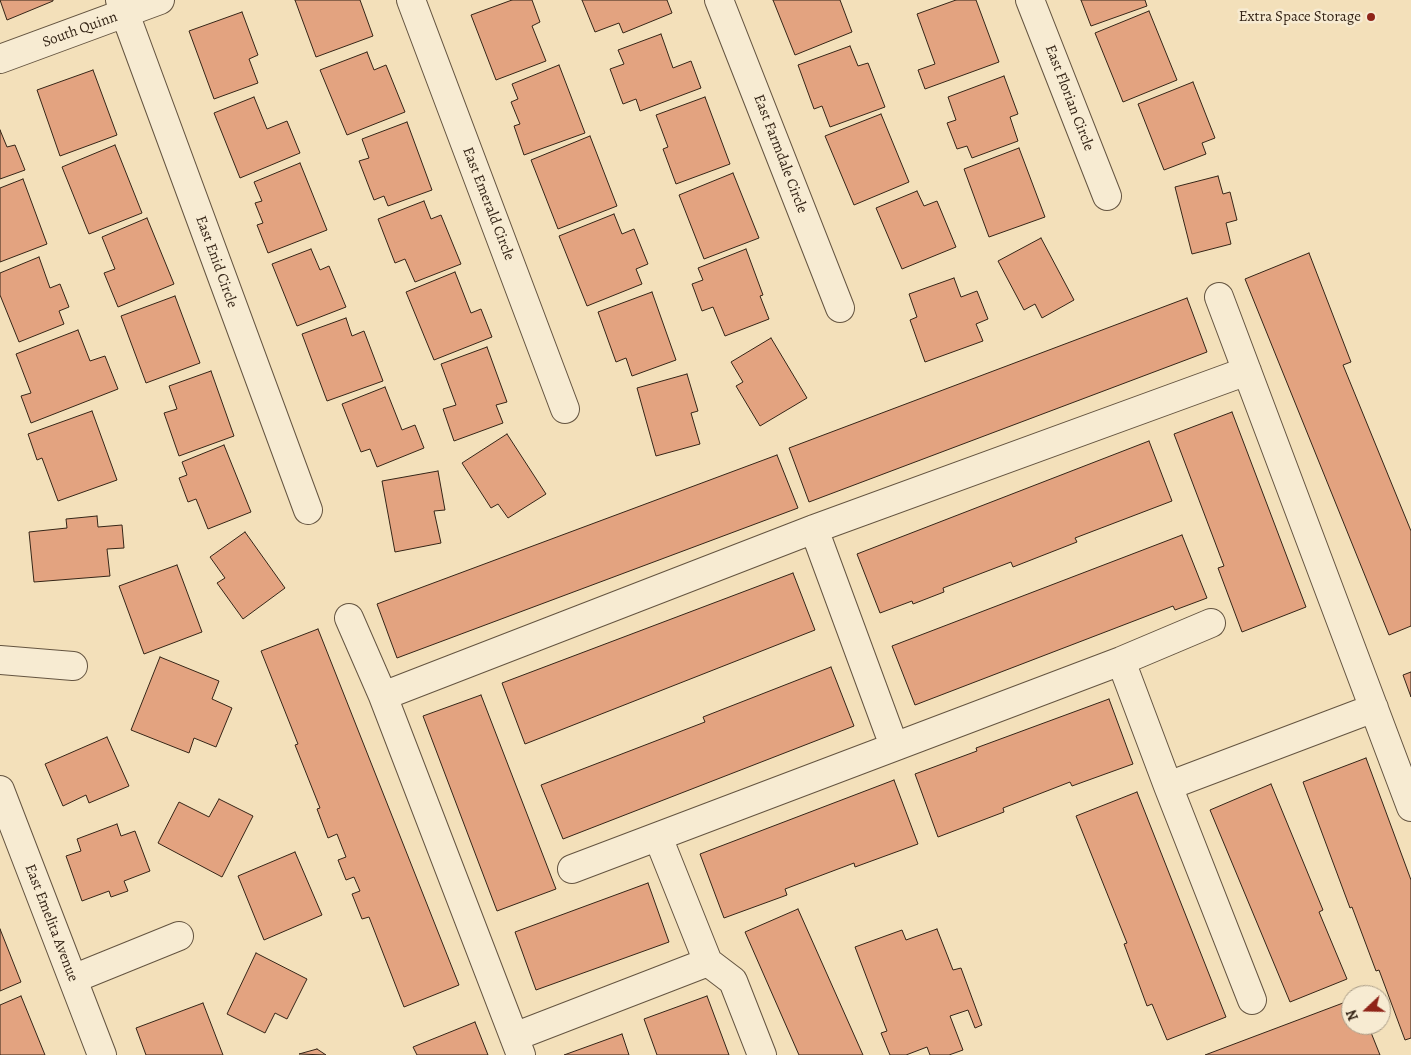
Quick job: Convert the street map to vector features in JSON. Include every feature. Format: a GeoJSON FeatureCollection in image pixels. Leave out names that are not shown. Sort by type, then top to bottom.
{"type":"FeatureCollection","features":[{"type":"Feature","properties":{"kind":"street","name":"South Quinn"},"geometry":{"type":"LineString","coordinates":[[0,60],[122,7],[160,0]]}},
{"type":"Feature","properties":{"kind":"street","name":"East Emerald Circle"},"geometry":{"type":"LineString","coordinates":[[411,0],[564,409]]}},
{"type":"Feature","properties":{"kind":"street","name":"East Farmdale Circle"},"geometry":{"type":"LineString","coordinates":[[719,0],[840,308]]}},
{"type":"Feature","properties":{"kind":"street","name":"East Florian Circle"},"geometry":{"type":"LineString","coordinates":[[1030,0],[1107,196]]}},
{"type":"Feature","properties":{"kind":"street","name":"East Enid Circle"},"geometry":{"type":"LineString","coordinates":[[122,7],[308,510]]}},
{"type":"Feature","properties":{"kind":"street"},"geometry":{"type":"LineString","coordinates":[[1219,297],[1411,807]]}},
{"type":"Feature","properties":{"kind":"street"},"geometry":{"type":"LineString","coordinates":[[383,696],[814,529],[1247,371]]}},
{"type":"Feature","properties":{"kind":"street"},"geometry":{"type":"LineString","coordinates":[[814,529],[894,746]]}},
{"type":"Feature","properties":{"kind":"street"},"geometry":{"type":"LineString","coordinates":[[349,618],[383,696],[518,1046],[708,962]]}},
{"type":"Feature","properties":{"kind":"street"},"geometry":{"type":"LineString","coordinates":[[572,869],[1121,661],[1211,623]]}},
{"type":"Feature","properties":{"kind":"street"},"geometry":{"type":"LineString","coordinates":[[0,660],[73,666]]}},
{"type":"Feature","properties":{"kind":"street"},"geometry":{"type":"LineString","coordinates":[[1121,661],[1252,1000]]}},
{"type":"Feature","properties":{"kind":"street"},"geometry":{"type":"LineString","coordinates":[[1168,786],[1374,708]]}},
{"type":"Feature","properties":{"kind":"street","name":"East Emelita Avenue"},"geometry":{"type":"LineString","coordinates":[[0,790],[102,1055]]}},
{"type":"Feature","properties":{"kind":"street"},"geometry":{"type":"LineString","coordinates":[[658,837],[708,962],[733,981],[762,1055]]}},
{"type":"Feature","properties":{"kind":"street"},"geometry":{"type":"LineString","coordinates":[[73,979],[179,936]]}},
{"type":"Feature","properties":{"kind":"building"},"geometry":{"type":"Polygon","coordinates":[[[0,0],[53,0],[53,1],[7,20],[0,0]]]}},
{"type":"Feature","properties":{"kind":"building"},"geometry":{"type":"Polygon","coordinates":[[[295,0],[360,0],[373,36],[316,57],[295,0]]]}},
{"type":"Feature","properties":{"kind":"building"},"geometry":{"type":"Polygon","coordinates":[[[512,0],[532,0],[540,22],[532,26],[546,61],[496,80],[471,15],[512,0]]]}},
{"type":"Feature","properties":{"kind":"building"},"geometry":{"type":"Polygon","coordinates":[[[582,0],[667,0],[672,13],[623,33],[619,23],[595,32],[582,0]]]}},
{"type":"Feature","properties":{"kind":"building"},"geometry":{"type":"Polygon","coordinates":[[[773,0],[840,0],[852,32],[795,55],[773,0]]]}},
{"type":"Feature","properties":{"kind":"building"},"geometry":{"type":"Polygon","coordinates":[[[956,0],[976,0],[999,62],[925,89],[918,70],[935,64],[917,14],[956,0]]]}},
{"type":"Feature","properties":{"kind":"building"},"geometry":{"type":"Polygon","coordinates":[[[1081,0],[1145,0],[1147,6],[1091,26],[1081,0]]]}},
{"type":"Feature","properties":{"kind":"building"},"geometry":{"type":"Polygon","coordinates":[[[1149,11],[1177,80],[1123,102],[1095,33],[1149,11]]]}},
{"type":"Feature","properties":{"kind":"building"},"geometry":{"type":"Polygon","coordinates":[[[242,12],[258,55],[249,59],[258,83],[214,99],[189,31],[242,12]]]}},
{"type":"Feature","properties":{"kind":"building"},"geometry":{"type":"Polygon","coordinates":[[[661,34],[673,68],[691,61],[701,88],[640,111],[636,99],[623,104],[610,69],[624,64],[618,50],[661,34]]]}},
{"type":"Feature","properties":{"kind":"building"},"geometry":{"type":"Polygon","coordinates":[[[850,46],[858,66],[868,63],[885,107],[830,127],[822,106],[814,109],[798,65],[850,46]]]}},
{"type":"Feature","properties":{"kind":"building"},"geometry":{"type":"Polygon","coordinates":[[[367,52],[374,70],[386,65],[405,112],[347,135],[320,70],[367,52]]]}},
{"type":"Feature","properties":{"kind":"building"},"geometry":{"type":"Polygon","coordinates":[[[559,65],[585,133],[524,155],[514,126],[520,124],[511,102],[518,99],[512,84],[559,65]]]}},
{"type":"Feature","properties":{"kind":"building"},"geometry":{"type":"Polygon","coordinates":[[[93,70],[117,135],[60,156],[37,90],[93,70]]]}},
{"type":"Feature","properties":{"kind":"building"},"geometry":{"type":"Polygon","coordinates":[[[1004,76],[1018,114],[1010,117],[1018,141],[972,158],[967,146],[957,149],[947,123],[956,120],[948,97],[1004,76]]]}},
{"type":"Feature","properties":{"kind":"building"},"geometry":{"type":"Polygon","coordinates":[[[1193,82],[1215,138],[1202,143],[1206,154],[1164,170],[1138,104],[1193,82]]]}},
{"type":"Feature","properties":{"kind":"building"},"geometry":{"type":"Polygon","coordinates":[[[254,97],[267,129],[287,121],[300,153],[240,178],[214,113],[254,97]]]}},
{"type":"Feature","properties":{"kind":"building"},"geometry":{"type":"Polygon","coordinates":[[[705,97],[730,164],[676,184],[663,149],[668,147],[656,115],[705,97]]]}},
{"type":"Feature","properties":{"kind":"building"},"geometry":{"type":"Polygon","coordinates":[[[881,114],[909,182],[854,205],[825,136],[881,114]]]}},
{"type":"Feature","properties":{"kind":"building"},"geometry":{"type":"Polygon","coordinates":[[[407,122],[432,190],[388,206],[384,196],[374,200],[359,161],[369,158],[362,139],[407,122]]]}},
{"type":"Feature","properties":{"kind":"building"},"geometry":{"type":"Polygon","coordinates":[[[0,130],[7,147],[15,145],[25,170],[0,179],[0,130]]]}},
{"type":"Feature","properties":{"kind":"building"},"geometry":{"type":"Polygon","coordinates":[[[590,136],[617,206],[558,229],[531,160],[590,136]]]}},
{"type":"Feature","properties":{"kind":"building"},"geometry":{"type":"Polygon","coordinates":[[[115,145],[142,213],[89,234],[62,167],[115,145]]]}},
{"type":"Feature","properties":{"kind":"building"},"geometry":{"type":"Polygon","coordinates":[[[1019,148],[1045,217],[989,237],[964,169],[1019,148]]]}},
{"type":"Feature","properties":{"kind":"building"},"geometry":{"type":"Polygon","coordinates":[[[300,163],[327,230],[268,253],[257,225],[263,223],[255,203],[262,201],[254,182],[300,163]]]}},
{"type":"Feature","properties":{"kind":"building"},"geometry":{"type":"Polygon","coordinates":[[[733,173],[759,238],[704,259],[679,195],[733,173]]]}},
{"type":"Feature","properties":{"kind":"building"},"geometry":{"type":"Polygon","coordinates":[[[1218,176],[1223,194],[1230,192],[1237,220],[1226,223],[1231,244],[1192,254],[1175,187],[1218,176]]]}},
{"type":"Feature","properties":{"kind":"building"},"geometry":{"type":"Polygon","coordinates":[[[23,179],[47,244],[0,262],[0,188],[23,179]]]}},
{"type":"Feature","properties":{"kind":"building"},"geometry":{"type":"Polygon","coordinates":[[[917,191],[924,206],[937,201],[956,247],[902,269],[876,208],[917,191]]]}},
{"type":"Feature","properties":{"kind":"building"},"geometry":{"type":"Polygon","coordinates":[[[424,201],[431,219],[441,215],[461,264],[415,282],[405,259],[395,263],[378,219],[424,201]]]}},
{"type":"Feature","properties":{"kind":"building"},"geometry":{"type":"Polygon","coordinates":[[[614,214],[622,234],[634,229],[648,264],[636,269],[642,284],[587,306],[559,236],[614,214]]]}},
{"type":"Feature","properties":{"kind":"building"},"geometry":{"type":"Polygon","coordinates":[[[147,218],[174,284],[118,307],[104,273],[115,269],[102,237],[147,218]]]}},
{"type":"Feature","properties":{"kind":"building"},"geometry":{"type":"Polygon","coordinates":[[[1041,238],[1074,300],[1042,318],[1035,304],[1024,310],[998,261],[1041,238]]]}},
{"type":"Feature","properties":{"kind":"building"},"geometry":{"type":"Polygon","coordinates":[[[311,249],[320,270],[329,266],[346,307],[297,326],[272,264],[311,249]]]}},
{"type":"Feature","properties":{"kind":"building"},"geometry":{"type":"Polygon","coordinates":[[[746,249],[763,295],[760,296],[769,319],[725,336],[713,307],[702,311],[692,284],[703,280],[698,268],[746,249]]]}},
{"type":"Feature","properties":{"kind":"building"},"geometry":{"type":"Polygon","coordinates":[[[1309,253],[1351,362],[1343,365],[1411,531],[1411,626],[1389,635],[1245,279],[1309,253]]]}},
{"type":"Feature","properties":{"kind":"building"},"geometry":{"type":"Polygon","coordinates":[[[39,257],[50,288],[60,284],[69,307],[59,311],[64,324],[19,342],[0,295],[0,273],[39,257]]]}},
{"type":"Feature","properties":{"kind":"building"},"geometry":{"type":"Polygon","coordinates":[[[455,272],[471,313],[481,309],[492,337],[434,360],[406,292],[455,272]]]}},
{"type":"Feature","properties":{"kind":"building"},"geometry":{"type":"Polygon","coordinates":[[[954,278],[961,297],[977,291],[988,319],[976,324],[983,341],[925,362],[910,320],[917,317],[909,294],[954,278]]]}},
{"type":"Feature","properties":{"kind":"building"},"geometry":{"type":"Polygon","coordinates":[[[652,292],[676,360],[632,376],[626,358],[616,362],[598,312],[652,292]]]}},
{"type":"Feature","properties":{"kind":"building"},"geometry":{"type":"Polygon","coordinates":[[[175,296],[200,363],[146,383],[121,316],[175,296]]]}},
{"type":"Feature","properties":{"kind":"building"},"geometry":{"type":"Polygon","coordinates":[[[1187,298],[1207,352],[809,502],[789,448],[1187,298]]]}},
{"type":"Feature","properties":{"kind":"building"},"geometry":{"type":"Polygon","coordinates":[[[346,318],[352,336],[364,331],[383,381],[327,401],[302,334],[346,318]]]}},
{"type":"Feature","properties":{"kind":"building"},"geometry":{"type":"Polygon","coordinates":[[[78,330],[90,361],[105,356],[118,389],[31,423],[21,396],[31,393],[16,354],[78,330]]]}},
{"type":"Feature","properties":{"kind":"building"},"geometry":{"type":"Polygon","coordinates":[[[771,338],[807,398],[760,426],[736,386],[743,382],[731,362],[771,338]]]}},
{"type":"Feature","properties":{"kind":"building"},"geometry":{"type":"Polygon","coordinates":[[[487,347],[507,402],[496,405],[503,423],[454,441],[443,409],[456,405],[441,364],[487,347]]]}},
{"type":"Feature","properties":{"kind":"building"},"geometry":{"type":"Polygon","coordinates":[[[211,371],[234,436],[179,456],[164,413],[177,409],[169,386],[211,371]]]}},
{"type":"Feature","properties":{"kind":"building"},"geometry":{"type":"Polygon","coordinates":[[[687,374],[698,411],[691,413],[700,444],[656,456],[637,388],[687,374]]]}},
{"type":"Feature","properties":{"kind":"building"},"geometry":{"type":"Polygon","coordinates":[[[385,387],[402,430],[415,425],[424,448],[377,467],[370,449],[361,452],[342,404],[385,387]]]}},
{"type":"Feature","properties":{"kind":"building"},"geometry":{"type":"Polygon","coordinates":[[[92,411],[117,480],[58,501],[42,458],[37,460],[28,434],[92,411]]]}},
{"type":"Feature","properties":{"kind":"building"},"geometry":{"type":"Polygon","coordinates":[[[1232,412],[1306,607],[1242,632],[1218,568],[1224,566],[1174,434],[1232,412]]]}},
{"type":"Feature","properties":{"kind":"building"},"geometry":{"type":"Polygon","coordinates":[[[507,434],[546,494],[508,518],[498,504],[491,508],[462,463],[507,434]]]}},
{"type":"Feature","properties":{"kind":"building"},"geometry":{"type":"Polygon","coordinates":[[[1149,441],[1172,501],[1075,538],[1077,542],[1013,567],[1011,562],[943,588],[944,592],[913,604],[912,601],[880,613],[857,554],[1149,441]]]}},
{"type":"Feature","properties":{"kind":"building"},"geometry":{"type":"Polygon","coordinates":[[[224,445],[251,512],[208,529],[196,499],[188,502],[179,478],[187,475],[182,462],[224,445]]]}},
{"type":"Feature","properties":{"kind":"building"},"geometry":{"type":"Polygon","coordinates":[[[777,455],[798,508],[397,658],[377,604],[777,455]]]}},
{"type":"Feature","properties":{"kind":"building"},"geometry":{"type":"Polygon","coordinates":[[[438,471],[445,510],[434,511],[441,543],[395,552],[382,481],[438,471]]]}},
{"type":"Feature","properties":{"kind":"building"},"geometry":{"type":"Polygon","coordinates":[[[97,516],[98,527],[122,525],[124,548],[107,549],[110,576],[34,582],[29,532],[67,528],[66,519],[97,516]]]}},
{"type":"Feature","properties":{"kind":"building"},"geometry":{"type":"Polygon","coordinates":[[[245,532],[285,588],[243,619],[217,583],[225,578],[210,557],[245,532]]]}},
{"type":"Feature","properties":{"kind":"building"},"geometry":{"type":"Polygon","coordinates":[[[1182,535],[1207,598],[1175,610],[1173,606],[915,705],[892,646],[1182,535]]]}},
{"type":"Feature","properties":{"kind":"building"},"geometry":{"type":"Polygon","coordinates":[[[177,565],[202,632],[144,654],[119,586],[177,565]]]}},
{"type":"Feature","properties":{"kind":"building"},"geometry":{"type":"Polygon","coordinates":[[[793,573],[815,630],[525,744],[502,683],[793,573]]]}},
{"type":"Feature","properties":{"kind":"building"},"geometry":{"type":"Polygon","coordinates":[[[318,629],[459,985],[404,1007],[369,917],[362,919],[352,894],[360,891],[354,877],[346,880],[338,860],[346,857],[337,834],[328,838],[317,809],[320,808],[295,745],[298,744],[261,651],[318,629]]]}},
{"type":"Feature","properties":{"kind":"building"},"geometry":{"type":"Polygon","coordinates":[[[160,657],[219,681],[212,699],[232,708],[216,747],[194,738],[189,753],[131,730],[160,657]]]}},
{"type":"Feature","properties":{"kind":"building"},"geometry":{"type":"Polygon","coordinates":[[[831,667],[854,726],[563,839],[541,785],[705,722],[703,717],[831,667]]]}},
{"type":"Feature","properties":{"kind":"building"},"geometry":{"type":"Polygon","coordinates":[[[1411,672],[1411,697],[1403,675],[1411,672]]]}},
{"type":"Feature","properties":{"kind":"building"},"geometry":{"type":"Polygon","coordinates":[[[481,695],[556,889],[497,911],[423,716],[481,695]]]}},
{"type":"Feature","properties":{"kind":"building"},"geometry":{"type":"Polygon","coordinates":[[[1109,699],[1133,764],[1072,786],[1070,782],[1003,808],[1004,812],[938,837],[915,774],[977,751],[976,748],[1109,699]]]}},
{"type":"Feature","properties":{"kind":"building"},"geometry":{"type":"Polygon","coordinates":[[[107,737],[129,786],[89,803],[86,795],[63,806],[45,764],[107,737]]]}},
{"type":"Feature","properties":{"kind":"building"},"geometry":{"type":"Polygon","coordinates":[[[1366,758],[1411,880],[1411,1038],[1405,1040],[1391,1002],[1391,985],[1385,985],[1379,970],[1376,971],[1352,907],[1350,908],[1303,782],[1366,758]]]}},
{"type":"Feature","properties":{"kind":"building"},"geometry":{"type":"Polygon","coordinates":[[[894,780],[918,844],[855,867],[854,863],[785,889],[787,895],[724,918],[700,854],[894,780]]]}},
{"type":"Feature","properties":{"kind":"building"},"geometry":{"type":"Polygon","coordinates":[[[1271,784],[1323,910],[1319,912],[1347,979],[1290,1002],[1210,810],[1271,784]]]}},
{"type":"Feature","properties":{"kind":"building"},"geometry":{"type":"Polygon","coordinates":[[[1137,792],[1226,1017],[1167,1040],[1152,1004],[1147,1006],[1124,944],[1127,943],[1076,816],[1137,792]]]}},
{"type":"Feature","properties":{"kind":"building"},"geometry":{"type":"Polygon","coordinates":[[[219,799],[253,816],[222,877],[158,843],[179,802],[209,817],[219,799]]]}},
{"type":"Feature","properties":{"kind":"building"},"geometry":{"type":"Polygon","coordinates":[[[117,824],[121,836],[135,831],[150,871],[124,881],[128,891],[111,897],[109,891],[82,901],[66,856],[81,851],[77,839],[117,824]]]}},
{"type":"Feature","properties":{"kind":"building"},"geometry":{"type":"Polygon","coordinates":[[[295,852],[322,915],[264,940],[238,876],[295,852]]]}},
{"type":"Feature","properties":{"kind":"building"},"geometry":{"type":"Polygon","coordinates":[[[648,883],[669,942],[536,990],[515,932],[648,883]]]}},
{"type":"Feature","properties":{"kind":"building"},"geometry":{"type":"Polygon","coordinates":[[[798,909],[863,1055],[799,1055],[745,932],[798,909]]]}},
{"type":"Feature","properties":{"kind":"building"},"geometry":{"type":"Polygon","coordinates":[[[0,929],[21,982],[0,991],[0,929]]]}},
{"type":"Feature","properties":{"kind":"building"},"geometry":{"type":"Polygon","coordinates":[[[937,929],[953,970],[961,968],[982,1025],[975,1028],[968,1010],[950,1016],[963,1050],[949,1055],[930,1055],[927,1047],[906,1055],[890,1055],[881,1033],[887,1031],[855,947],[902,930],[906,940],[937,929]]]}},
{"type":"Feature","properties":{"kind":"building"},"geometry":{"type":"Polygon","coordinates":[[[256,953],[307,979],[287,1019],[275,1013],[265,1033],[227,1014],[256,953]]]}},
{"type":"Feature","properties":{"kind":"building"},"geometry":{"type":"Polygon","coordinates":[[[21,996],[45,1055],[0,1055],[0,1005],[21,996]]]}},
{"type":"Feature","properties":{"kind":"building"},"geometry":{"type":"Polygon","coordinates":[[[707,996],[729,1055],[657,1055],[644,1019],[707,996]]]}},
{"type":"Feature","properties":{"kind":"building"},"geometry":{"type":"Polygon","coordinates":[[[203,1003],[223,1055],[146,1055],[136,1028],[203,1003]]]}},
{"type":"Feature","properties":{"kind":"building"},"geometry":{"type":"Polygon","coordinates":[[[1341,1004],[1341,1035],[1372,1035],[1380,1055],[1205,1055],[1341,1004]]]}},
{"type":"Feature","properties":{"kind":"building"},"geometry":{"type":"Polygon","coordinates":[[[475,1022],[488,1055],[417,1055],[413,1047],[475,1022]]]}},
{"type":"Feature","properties":{"kind":"building"},"geometry":{"type":"Polygon","coordinates":[[[622,1034],[629,1055],[564,1055],[622,1034]]]}},
{"type":"Feature","properties":{"kind":"building"},"geometry":{"type":"Polygon","coordinates":[[[317,1049],[326,1055],[299,1054],[317,1049]]]}},
{"type":"Feature","properties":{"kind":"place","name":"Extra Space Storage"},"geometry":{"type":"Point","coordinates":[1371,17]}}]}
